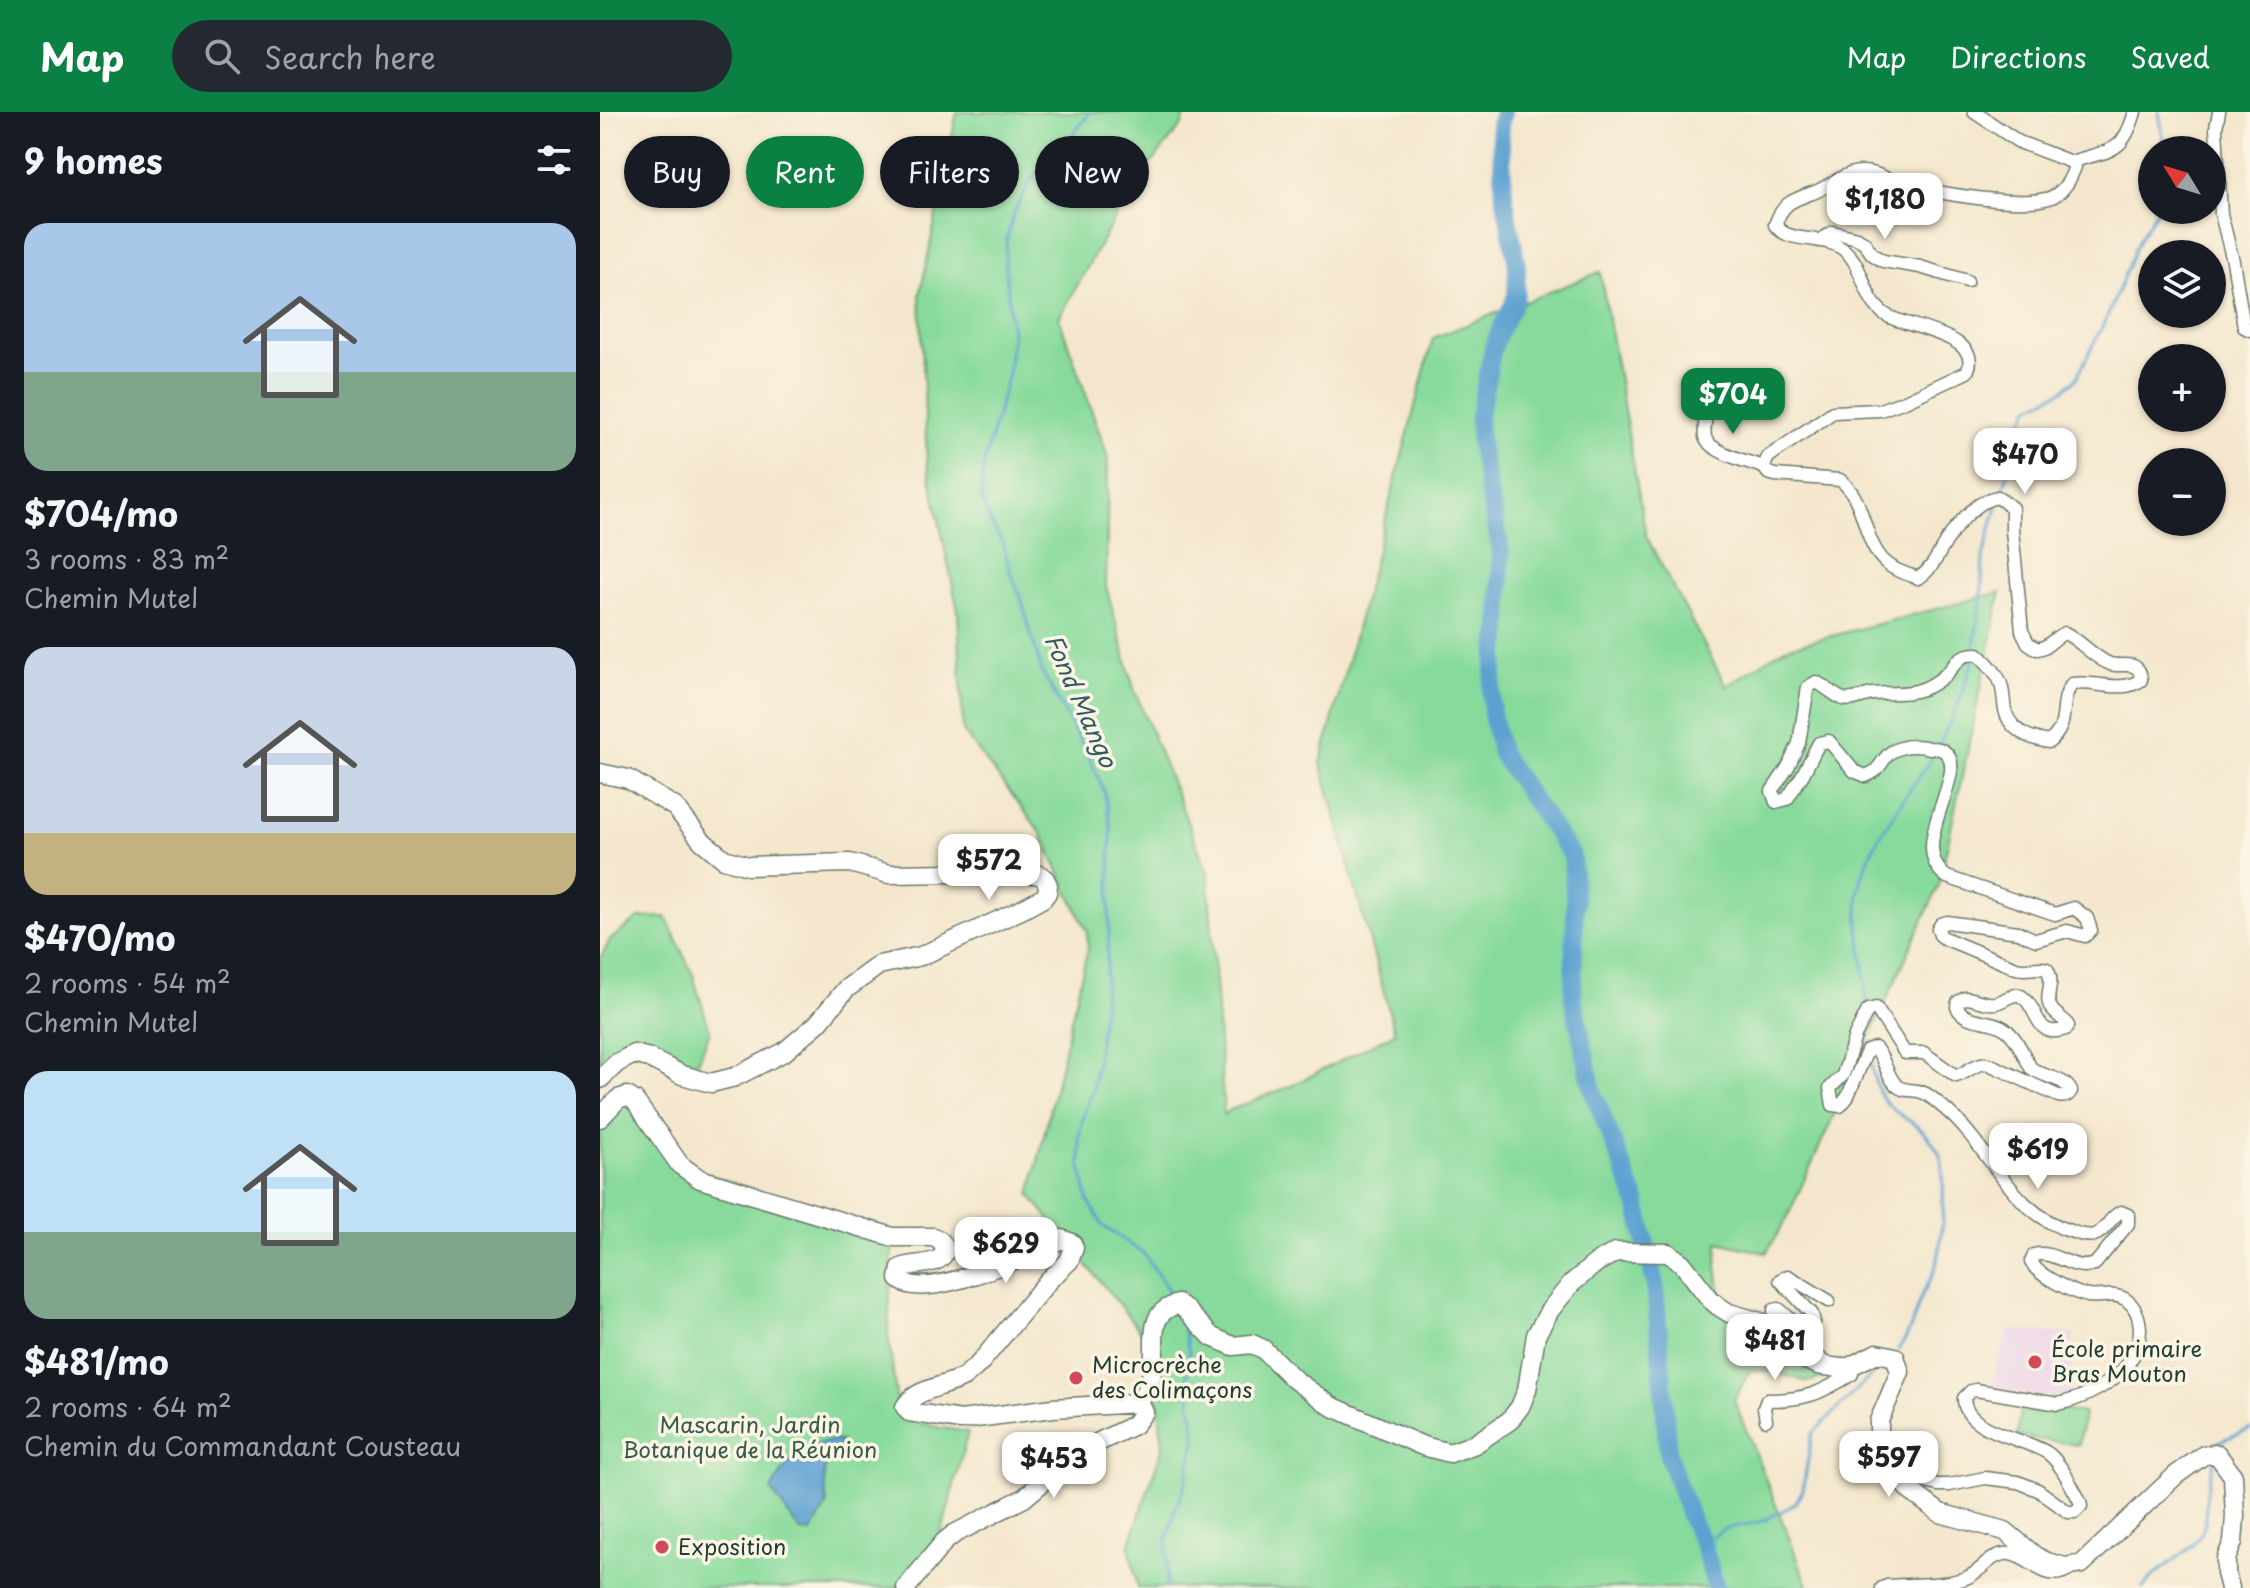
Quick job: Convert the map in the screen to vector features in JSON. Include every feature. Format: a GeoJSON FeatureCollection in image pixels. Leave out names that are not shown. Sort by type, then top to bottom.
{"type":"FeatureCollection","features":[{"type":"Feature","properties":{"kind":"main road"},"geometry":{"type":"LineString","coordinates":[[600,773],[628,779],[675,807],[702,841],[724,859],[748,866],[850,863],[889,874],[1016,872],[1040,875],[1048,885],[1043,898],[1021,910],[921,956],[879,965],[846,989],[818,1023],[784,1052],[735,1077],[711,1083],[682,1075],[634,1054],[617,1063],[600,1079]]}},
{"type":"Feature","properties":{"kind":"main road"},"geometry":{"type":"LineString","coordinates":[[600,1118],[618,1099],[627,1096],[635,1101],[680,1165],[700,1179],[893,1237],[940,1239],[944,1245],[941,1257],[934,1262],[901,1268],[899,1279],[903,1284],[943,1284],[985,1272],[1062,1239],[1072,1243],[1074,1248],[1069,1261],[1049,1280],[979,1364],[966,1375],[907,1402],[905,1407],[909,1412],[961,1420],[1053,1408],[1139,1403]]}},
{"type":"Feature","properties":{"kind":"main road"},"geometry":{"type":"LineString","coordinates":[[1139,1403],[1148,1388],[1153,1365],[1154,1327],[1167,1307],[1178,1304],[1212,1337],[1233,1346],[1252,1344],[1263,1349],[1295,1380],[1331,1406],[1423,1446],[1450,1453],[1475,1444],[1509,1421],[1520,1407],[1527,1390],[1536,1335],[1550,1310],[1571,1284],[1596,1263],[1616,1252],[1668,1253],[1682,1263],[1718,1306],[1729,1313],[1764,1323],[1806,1360],[1840,1368],[1877,1353],[1895,1357],[1900,1372],[1879,1421],[1879,1435],[1898,1476],[1909,1490],[1940,1513],[2005,1531],[2035,1556],[2065,1567],[2082,1564],[2176,1475],[2204,1455],[2217,1454],[2233,1476],[2233,1542],[2226,1559],[2230,1588]]}},
{"type":"Feature","properties":{"kind":"main road"},"geometry":{"type":"LineString","coordinates":[[906,1588],[954,1534],[1024,1498],[1078,1452],[1134,1425],[1144,1412],[1139,1403]]}},
{"type":"Feature","properties":{"kind":"street"},"geometry":{"type":"LineString","coordinates":[[1764,467],[1768,457],[1833,412],[1880,410],[1967,372],[1969,355],[1957,343],[1898,321],[1877,307],[1853,258],[1839,246],[1792,237],[1775,225],[1779,212],[1792,200],[1858,172],[1873,173],[1899,183],[1953,194],[1991,199],[2024,201],[2050,198],[2064,189],[2075,167],[2071,162],[2019,142],[1974,112]]}},
{"type":"Feature","properties":{"kind":"street"},"geometry":{"type":"LineString","coordinates":[[2071,162],[2115,150],[2128,135],[2135,112]]}},
{"type":"Feature","properties":{"kind":"street"},"geometry":{"type":"LineString","coordinates":[[2219,112],[2216,128],[2221,214],[2244,327],[2250,330]]}},
{"type":"Feature","properties":{"kind":"street"},"geometry":{"type":"LineString","coordinates":[[1819,241],[1833,232],[1857,238],[1883,261],[1920,267],[1967,281]]}},
{"type":"Feature","properties":{"kind":"street"},"geometry":{"type":"LineString","coordinates":[[1708,403],[1707,442],[1746,462],[1764,467],[1768,473],[1840,480],[1852,493],[1875,550],[1885,563],[1918,578],[1927,573],[1950,534],[1975,507],[1998,497],[2012,508],[2022,631],[2028,643],[2037,649],[2046,648],[2058,635],[2065,633],[2106,662],[2128,664],[2141,673],[2141,680],[2133,686],[2072,684],[2064,700],[2064,721],[2059,734],[2049,742],[2025,735],[2012,724],[2005,712],[2004,692],[1999,679],[1978,654],[1967,654],[1957,660],[1944,676],[1917,693],[1872,694],[1841,699],[1816,682],[1808,687],[1799,743],[1772,791],[1776,802],[1787,799],[1819,743],[1829,741],[1854,771],[1866,776],[1876,770],[1889,753],[1901,748],[1922,746],[1942,750],[1948,756],[1952,769],[1932,836],[1931,856],[1938,871],[1947,877],[2055,914],[2074,908],[2087,918],[2091,930],[2085,936],[2067,931],[2036,940],[2018,932],[1947,922],[1938,929],[1944,938],[2016,968],[2047,969],[2052,980],[2049,1004],[2066,1022],[2066,1029],[2051,1031],[2041,1024],[2020,995],[1995,1003],[1965,998],[1958,1002],[1957,1007],[1964,1016],[2006,1029],[2031,1068],[2067,1085],[2071,1091],[2069,1095],[2058,1096],[1989,1064],[1978,1064],[1956,1076],[1924,1053],[1905,1053],[1876,1008],[1868,1010],[1855,1036],[1843,1075],[1830,1088],[1833,1105],[1840,1106],[1847,1098],[1867,1051],[1875,1048],[1882,1055],[1886,1072],[1896,1085],[1909,1091],[1922,1091],[1946,1109],[1974,1138],[2018,1198],[2052,1224],[2092,1235],[2100,1231],[2115,1214],[2125,1213],[2129,1219],[2102,1258],[2088,1267],[2042,1253],[2034,1255],[2031,1262],[2038,1272],[2076,1292],[2089,1296],[2114,1295],[2125,1299],[2136,1309],[2140,1322],[2139,1339],[2135,1354],[2124,1369],[2109,1382],[2058,1404],[1976,1390],[1971,1391],[1963,1403],[1986,1427],[2038,1447],[2057,1462],[2080,1501],[2079,1509],[2068,1512],[2038,1490],[2018,1482],[1985,1478],[1938,1485],[1898,1476]]}},
{"type":"Feature","properties":{"kind":"street"},"geometry":{"type":"LineString","coordinates":[[1818,1365],[1821,1359],[1774,1315],[1774,1310],[1779,1309],[1796,1324],[1807,1328],[1814,1322],[1812,1314],[1780,1280],[1788,1276],[1829,1301]]}},
{"type":"Feature","properties":{"kind":"street"},"geometry":{"type":"LineString","coordinates":[[1766,1420],[1764,1408],[1767,1400],[1794,1400],[1819,1393],[1852,1374],[1851,1366]]}},
{"type":"Feature","properties":{"kind":"street"},"geometry":{"type":"LineString","coordinates":[[1882,1588],[1958,1581],[2001,1555],[2020,1557],[2049,1573],[2061,1574],[2073,1566]]}},
{"type":"Feature","properties":{"kind":"shaded area","name":"École primaire Bras Mouton"},"geometry":{"type":"Polygon","coordinates":[[[2008,1330],[2074,1334],[2069,1399],[1989,1390],[2008,1330]]]}},
{"type":"Feature","properties":{"kind":"green space"},"geometry":{"type":"Polygon","coordinates":[[[957,112],[1186,112],[1182,125],[1149,166],[1149,136],[1035,136],[1035,208],[1120,208],[1059,318],[1108,457],[1106,586],[1134,689],[1208,873],[1224,1115],[1291,1086],[1395,1033],[1321,763],[1433,338],[1600,272],[1646,536],[1726,686],[1785,648],[2001,592],[1939,885],[1786,1220],[1766,1253],[1718,1242],[1721,1296],[1842,1373],[1807,1382],[1775,1372],[1750,1370],[1734,1400],[1809,1588],[1138,1588],[1129,1546],[1163,1446],[1151,1344],[1030,1195],[1088,948],[1087,931],[1041,833],[963,731],[958,611],[927,463],[920,295],[938,208],[1019,208],[1019,136],[952,136],[957,112]]]}},
{"type":"Feature","properties":{"kind":"green space"},"geometry":{"type":"Polygon","coordinates":[[[666,917],[693,975],[710,1031],[698,1062],[677,1060],[649,1044],[618,1045],[600,1060],[600,959],[610,940],[639,918],[666,917]]]}},
{"type":"Feature","properties":{"kind":"green space","name":"Mascarin, Jardin Botanique de la Réunion"},"geometry":{"type":"Polygon","coordinates":[[[627,1096],[680,1165],[893,1237],[888,1333],[899,1418],[968,1432],[941,1535],[896,1588],[600,1588],[600,1118],[627,1096]]]}},
{"type":"Feature","properties":{"kind":"green space"},"geometry":{"type":"Polygon","coordinates":[[[2021,1404],[2084,1413],[2079,1445],[2017,1436],[2021,1404]]]}},
{"type":"Feature","properties":{"kind":"water"},"geometry":{"type":"Polygon","coordinates":[[[834,1440],[841,1441],[830,1455],[824,1472],[827,1505],[811,1533],[801,1532],[771,1490],[784,1469],[801,1451],[834,1440]]]}},
{"type":"Feature","properties":{"kind":"waterway","name":"Fond Mango"},"geometry":{"type":"LineString","coordinates":[[1090,112],[1033,177],[1016,208],[1007,237],[1005,263],[1012,335],[1008,374],[983,468],[981,497],[1003,544],[1042,672],[1090,759],[1104,791],[1111,828],[1109,934],[1103,1009],[1093,1090],[1079,1136],[1088,1200],[1103,1226],[1144,1254],[1174,1299]]}},
{"type":"Feature","properties":{"kind":"waterway"},"geometry":{"type":"LineString","coordinates":[[1503,112],[1500,124],[1504,195],[1517,266],[1516,294],[1493,348],[1478,421],[1482,458],[1501,551],[1500,629],[1491,693],[1492,714],[1501,754],[1572,856],[1575,908],[1573,998],[1593,1092],[1637,1202],[1655,1285],[1668,1455],[1690,1518],[1703,1544],[1716,1588]]}},
{"type":"Feature","properties":{"kind":"waterway"},"geometry":{"type":"LineString","coordinates":[[2159,112],[2163,136]]}},
{"type":"Feature","properties":{"kind":"waterway"},"geometry":{"type":"LineString","coordinates":[[2003,491],[2019,428],[2030,407],[2063,390],[2076,379],[2148,224]]}},
{"type":"Feature","properties":{"kind":"waterway"},"geometry":{"type":"LineString","coordinates":[[1974,646],[1981,601],[1983,557],[1997,507]]}},
{"type":"Feature","properties":{"kind":"waterway"},"geometry":{"type":"LineString","coordinates":[[1939,745],[1958,704],[1973,660]]}},
{"type":"Feature","properties":{"kind":"waterway"},"geometry":{"type":"LineString","coordinates":[[1867,1007],[1858,916],[1861,883],[1876,843],[1935,752]]}},
{"type":"Feature","properties":{"kind":"waterway"},"geometry":{"type":"LineString","coordinates":[[1868,1023],[1869,1047]]}},
{"type":"Feature","properties":{"kind":"waterway"},"geometry":{"type":"LineString","coordinates":[[1870,1055],[1874,1079],[1882,1096],[1891,1108],[1917,1126],[1930,1140],[1938,1151],[1943,1173],[1942,1225],[1936,1266],[1908,1334],[1898,1349]]}},
{"type":"Feature","properties":{"kind":"waterway","name":"Fond Mango"},"geometry":{"type":"LineString","coordinates":[[1167,1588],[1167,1540],[1196,1439],[1187,1378],[1189,1353],[1182,1320]]}},
{"type":"Feature","properties":{"kind":"waterway"},"geometry":{"type":"LineString","coordinates":[[1703,1544],[1724,1529],[1763,1521],[1795,1504],[1803,1490],[1812,1434],[1884,1363]]}},
{"type":"Feature","properties":{"kind":"waterway"},"geometry":{"type":"LineString","coordinates":[[2216,1446],[2216,1443],[2250,1429]]}},
{"type":"Feature","properties":{"kind":"waterway"},"geometry":{"type":"LineString","coordinates":[[2143,1588],[2199,1537],[2205,1521],[2207,1489],[2214,1462]]}},
{"type":"Feature","properties":{"kind":"place","name":"École primaire Bras Mouton"},"geometry":{"type":"Point","coordinates":[2035,1362]}},
{"type":"Feature","properties":{"kind":"place","name":"Microcrèche des Colimaçons"},"geometry":{"type":"Point","coordinates":[1076,1378]}},
{"type":"Feature","properties":{"kind":"place","name":"Exposition"},"geometry":{"type":"Point","coordinates":[662,1547]}}]}
